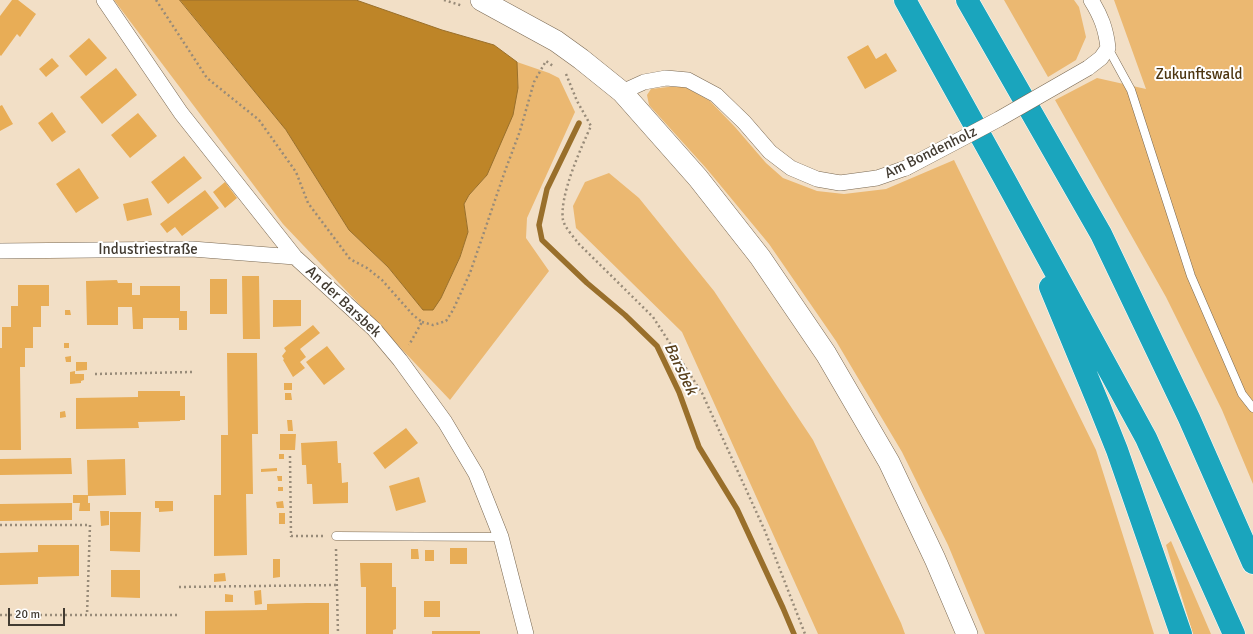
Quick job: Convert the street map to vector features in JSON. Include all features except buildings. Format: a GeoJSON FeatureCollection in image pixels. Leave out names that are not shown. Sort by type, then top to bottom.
{"type":"FeatureCollection","features":[{"type":"Feature","properties":{"kind":"highway"},"geometry":{"type":"LineString","coordinates":[[905,0],[1146,438],[1234,634]]}},
{"type":"Feature","properties":{"kind":"highway"},"geometry":{"type":"LineString","coordinates":[[967,0],[1100,234],[1189,418],[1253,563]]}},
{"type":"Feature","properties":{"kind":"highway"},"geometry":{"type":"LineString","coordinates":[[1004,178],[1117,450],[1181,634]]}},
{"type":"Feature","properties":{"kind":"main road"},"geometry":{"type":"LineString","coordinates":[[481,0],[556,41],[622,92],[707,190],[760,257],[826,354],[889,462],[935,559],[967,634]]}},
{"type":"Feature","properties":{"kind":"street","name":"An der Barsbek"},"geometry":{"type":"LineString","coordinates":[[104,0],[181,113],[295,257],[374,329],[400,360],[445,422],[476,474],[501,537],[526,634]]}},
{"type":"Feature","properties":{"kind":"street"},"geometry":{"type":"LineString","coordinates":[[1091,0],[1099,13],[1106,33],[1108,48]]}},
{"type":"Feature","properties":{"kind":"street","name":"Am Bondenholz"},"geometry":{"type":"LineString","coordinates":[[622,92],[644,82],[666,78],[688,80],[716,95],[744,122],[770,152],[792,168],[817,179],[840,183],[877,178],[906,168],[999,119],[1088,68],[1101,58],[1108,48]]}},
{"type":"Feature","properties":{"kind":"street","name":"Industriestraße"},"geometry":{"type":"LineString","coordinates":[[0,251],[192,249],[295,257]]}},
{"type":"Feature","properties":{"kind":"lane"},"geometry":{"type":"LineString","coordinates":[[1108,48],[1131,90],[1191,276],[1242,394],[1253,408]]}},
{"type":"Feature","properties":{"kind":"lane"},"geometry":{"type":"LineString","coordinates":[[336,536],[501,537]]}},
{"type":"Feature","properties":{"kind":"path"},"geometry":{"type":"LineString","coordinates":[[156,0],[207,78],[259,120],[296,172],[308,203],[350,260],[367,268],[382,280],[413,315],[422,322],[432,325],[446,321],[453,310],[470,273],[520,131],[534,82],[546,61],[556,68]]}},
{"type":"Feature","properties":{"kind":"path"},"geometry":{"type":"LineString","coordinates":[[561,71],[567,74],[577,101],[591,126],[580,151],[563,200],[563,220],[578,243],[653,317],[702,393],[765,531],[805,634]]}},
{"type":"Feature","properties":{"kind":"path"},"geometry":{"type":"LineString","coordinates":[[400,360],[422,322]]}},
{"type":"Feature","properties":{"kind":"path"},"geometry":{"type":"LineString","coordinates":[[96,374],[193,372]]}},
{"type":"Feature","properties":{"kind":"path"},"geometry":{"type":"LineString","coordinates":[[290,456],[291,536],[336,536],[338,634]]}},
{"type":"Feature","properties":{"kind":"path"},"geometry":{"type":"LineString","coordinates":[[0,525],[90,525],[87,615]]}},
{"type":"Feature","properties":{"kind":"path"},"geometry":{"type":"LineString","coordinates":[[179,587],[336,585]]}},
{"type":"Feature","properties":{"kind":"path"},"geometry":{"type":"LineString","coordinates":[[0,615],[180,615]]}},
{"type":"Feature","properties":{"kind":"green space"},"geometry":{"type":"Polygon","coordinates":[[[114,0],[180,0],[286,130],[349,230],[388,267],[423,310],[441,298],[460,257],[468,232],[464,204],[469,195],[487,175],[518,88],[517,62],[559,78],[575,112],[527,218],[526,238],[549,271],[450,400],[283,224],[114,0]]]}},
{"type":"Feature","properties":{"kind":"green space"},"geometry":{"type":"Polygon","coordinates":[[[1004,0],[1074,0],[1079,7],[1086,37],[1076,60],[1048,77],[1004,0]]]}},
{"type":"Feature","properties":{"kind":"green space","name":"Zukunftswald"},"geometry":{"type":"Polygon","coordinates":[[[1114,0],[1253,0],[1253,484],[1222,410],[1166,297],[1055,100],[1097,78],[1146,89],[1114,0]]]}},
{"type":"Feature","properties":{"kind":"green space"},"geometry":{"type":"Polygon","coordinates":[[[685,87],[710,101],[766,163],[783,178],[817,191],[844,194],[886,189],[954,160],[1096,450],[1154,634],[985,634],[948,545],[902,452],[836,341],[769,244],[706,168],[649,105],[647,95],[651,89],[685,87]]]}},
{"type":"Feature","properties":{"kind":"green space"},"geometry":{"type":"Polygon","coordinates":[[[609,173],[639,198],[714,291],[813,440],[905,634],[818,634],[682,332],[576,228],[573,206],[585,182],[609,173]]]}},
{"type":"Feature","properties":{"kind":"green space"},"geometry":{"type":"Polygon","coordinates":[[[1171,541],[1211,634],[1193,634],[1166,545],[1171,541]]]}},
{"type":"Feature","properties":{"kind":"shaded area"},"geometry":{"type":"Polygon","coordinates":[[[180,0],[356,0],[442,30],[494,45],[517,62],[518,88],[513,115],[487,175],[469,195],[464,204],[468,232],[460,257],[441,298],[433,310],[423,310],[388,267],[349,230],[286,130],[180,0]]]}},
{"type":"Feature","properties":{"kind":"waterway","name":"Barsbek"},"geometry":{"type":"LineString","coordinates":[[579,123],[547,189],[539,225],[542,240],[657,346],[679,392],[699,447],[737,509],[794,634]]}}]}
